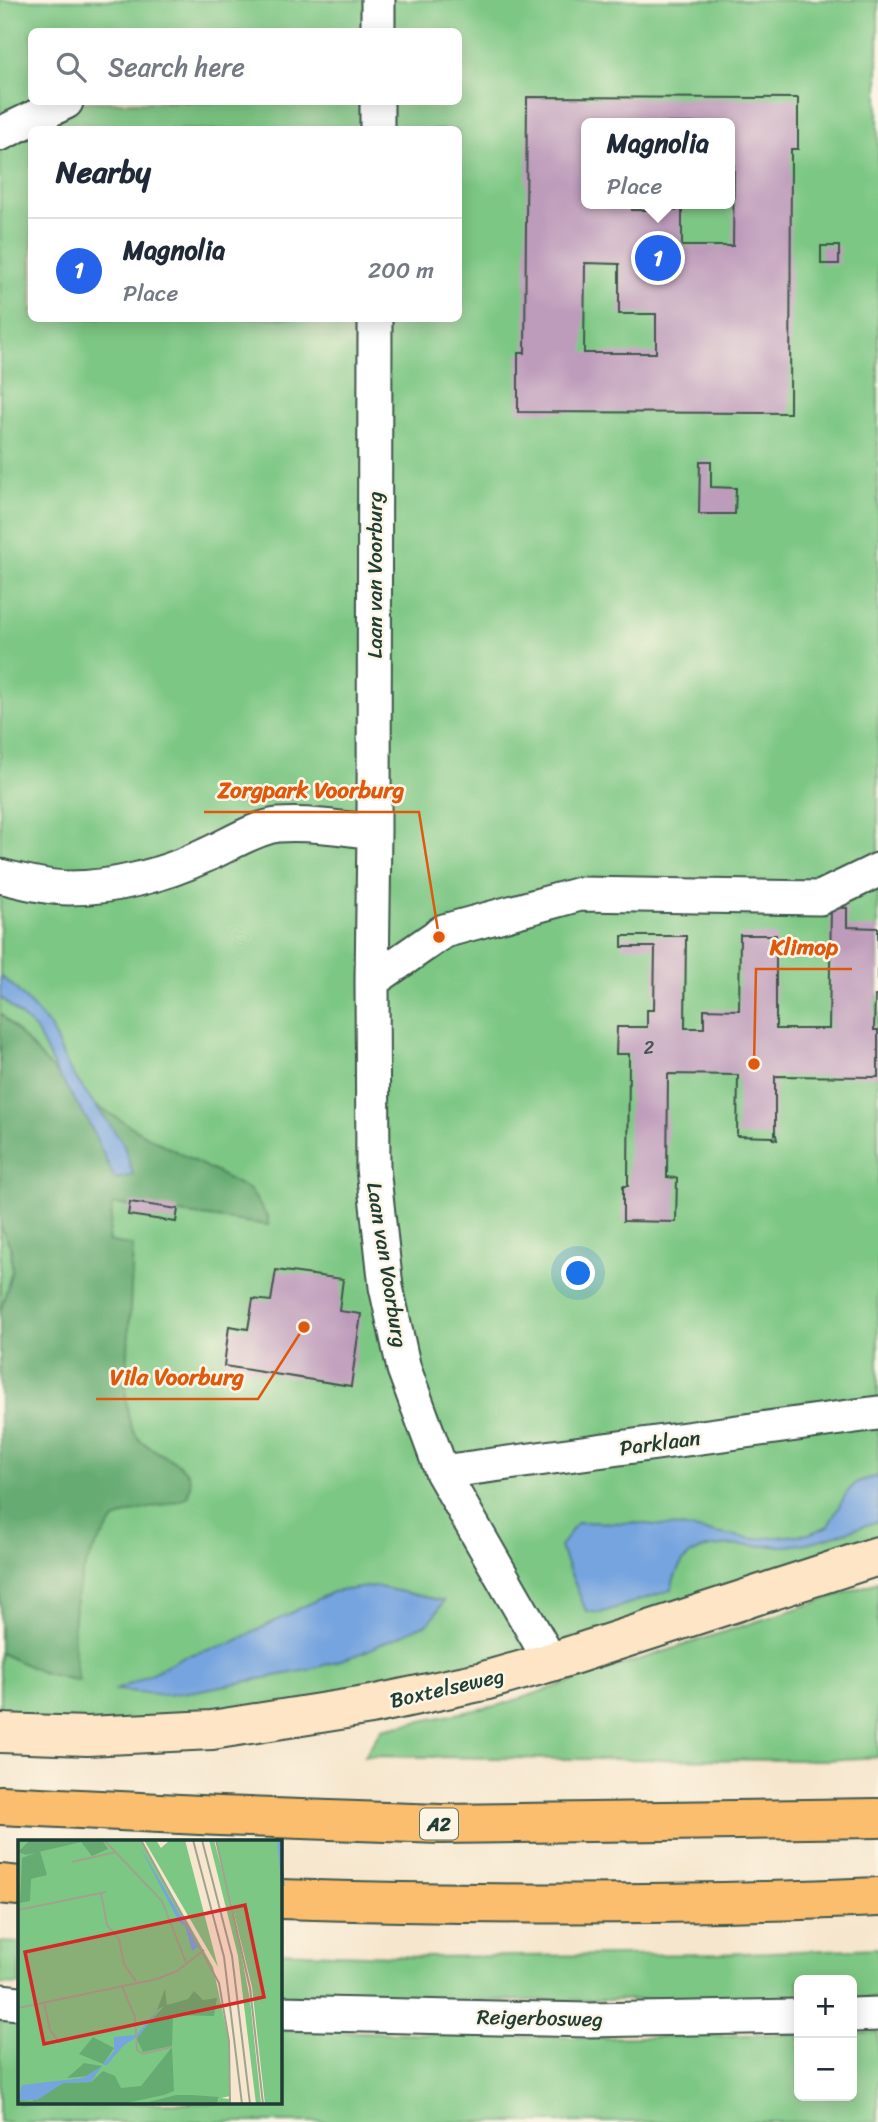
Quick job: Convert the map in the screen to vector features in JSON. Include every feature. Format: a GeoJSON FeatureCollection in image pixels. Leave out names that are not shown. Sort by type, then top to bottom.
{"type":"FeatureCollection","features":[{"type":"Feature","properties":{"kind":"highway","name":"A2"},"geometry":{"type":"LineString","coordinates":[[0,1805],[442,1824],[878,1818]]}},
{"type":"Feature","properties":{"kind":"highway"},"geometry":{"type":"LineString","coordinates":[[0,1885],[18,1886]]}},
{"type":"Feature","properties":{"kind":"highway"},"geometry":{"type":"LineString","coordinates":[[282,1899],[442,1903],[784,1901],[878,1897]]}},
{"type":"Feature","properties":{"kind":"street"},"geometry":{"type":"LineString","coordinates":[[378,0],[378,28]]}},
{"type":"Feature","properties":{"kind":"street"},"geometry":{"type":"LineString","coordinates":[[0,134],[60,105]]}},
{"type":"Feature","properties":{"kind":"street"},"geometry":{"type":"LineString","coordinates":[[377,105],[377,126]]}},
{"type":"Feature","properties":{"kind":"street","name":"Laan van Voorburg"},"geometry":{"type":"LineString","coordinates":[[375,322],[373,1168],[386,1287],[404,1369],[442,1472],[551,1662]]}},
{"type":"Feature","properties":{"kind":"street"},"geometry":{"type":"LineString","coordinates":[[0,876],[67,888],[100,886],[154,874],[202,857],[244,836],[276,825],[336,827],[374,832]]}},
{"type":"Feature","properties":{"kind":"street"},"geometry":{"type":"LineString","coordinates":[[372,981],[444,931],[580,894],[820,898],[878,870]]}},
{"type":"Feature","properties":{"kind":"street","name":"Parklaan"},"geometry":{"type":"LineString","coordinates":[[442,1472],[878,1413]]}},
{"type":"Feature","properties":{"kind":"street","name":"Boxtelseweg"},"geometry":{"type":"LineString","coordinates":[[0,1734],[87,1736],[212,1730],[371,1705],[484,1681],[551,1662],[878,1556]]}},
{"type":"Feature","properties":{"kind":"street"},"geometry":{"type":"LineString","coordinates":[[0,2001],[18,2003]]}},
{"type":"Feature","properties":{"kind":"street","name":"Reigerbosweg"},"geometry":{"type":"LineString","coordinates":[[282,2013],[588,2020],[794,2016]]}},
{"type":"Feature","properties":{"kind":"street"},"geometry":{"type":"LineString","coordinates":[[857,2015],[878,2014]]}},
{"type":"Feature","properties":{"kind":"green space"},"geometry":{"type":"Polygon","coordinates":[[[0,0],[878,0],[878,1556],[371,1705],[0,1731],[0,0]]]}},
{"type":"Feature","properties":{"kind":"green space"},"geometry":{"type":"Polygon","coordinates":[[[0,1013],[60,1077],[88,1121],[115,1179],[133,1175],[123,1143],[92,1103],[154,1140],[250,1190],[268,1218],[268,1225],[113,1204],[108,1241],[133,1246],[126,1395],[130,1422],[143,1443],[183,1468],[188,1474],[190,1485],[187,1497],[132,1512],[115,1520],[92,1553],[84,1570],[75,1606],[74,1644],[79,1681],[44,1673],[0,1653],[0,1313],[12,1270],[11,1248],[0,1225],[0,1013]]]}},
{"type":"Feature","properties":{"kind":"green space"},"geometry":{"type":"Polygon","coordinates":[[[878,1582],[878,1757],[826,1760],[364,1756],[382,1729],[500,1705],[878,1582]]]}},
{"type":"Feature","properties":{"kind":"green space"},"geometry":{"type":"Polygon","coordinates":[[[0,1942],[18,1943],[18,1985],[0,1984],[0,1942]]]}},
{"type":"Feature","properties":{"kind":"green space"},"geometry":{"type":"Polygon","coordinates":[[[878,1948],[878,1998],[857,1999],[857,1975],[794,1975],[794,1999],[429,2001],[282,1995],[282,1952],[422,1957],[718,1954],[878,1948]]]}},
{"type":"Feature","properties":{"kind":"green space"},"geometry":{"type":"Polygon","coordinates":[[[0,2021],[18,2022],[18,2104],[282,2104],[282,2030],[593,2038],[794,2034],[794,2101],[857,2101],[857,2033],[878,2032],[878,2122],[0,2122],[0,2021]]]}},
{"type":"Feature","properties":{"kind":"water"},"geometry":{"type":"Polygon","coordinates":[[[0,976],[14,987],[49,1025],[69,1069],[123,1143],[133,1175],[115,1179],[88,1121],[56,1071],[36,1030],[0,997],[0,976]]]}},
{"type":"Feature","properties":{"kind":"water"},"geometry":{"type":"Polygon","coordinates":[[[878,1476],[878,1521],[796,1545],[706,1548],[687,1558],[674,1578],[671,1590],[600,1613],[586,1611],[560,1547],[577,1522],[679,1527],[754,1539],[809,1534],[828,1526],[847,1492],[857,1482],[878,1476]]]}},
{"type":"Feature","properties":{"kind":"water"},"geometry":{"type":"Polygon","coordinates":[[[374,1586],[444,1601],[429,1623],[357,1655],[308,1670],[166,1695],[116,1690],[182,1657],[230,1644],[332,1592],[374,1586]]]}},
{"type":"Feature","properties":{"kind":"building"},"geometry":{"type":"Polygon","coordinates":[[[527,97],[798,98],[798,149],[791,149],[790,413],[518,412],[518,353],[525,353],[527,97]],[[585,263],[584,353],[656,353],[656,314],[619,314],[619,264],[585,263]]]}},
{"type":"Feature","properties":{"kind":"building"},"geometry":{"type":"Polygon","coordinates":[[[821,246],[839,246],[839,264],[821,264],[821,246]]]}},
{"type":"Feature","properties":{"kind":"building"},"geometry":{"type":"Polygon","coordinates":[[[700,461],[711,461],[711,487],[736,488],[735,514],[699,514],[700,461]]]}},
{"type":"Feature","properties":{"kind":"building"},"geometry":{"type":"Polygon","coordinates":[[[831,907],[847,908],[847,927],[878,928],[878,996],[875,996],[874,1030],[878,1030],[878,1077],[775,1076],[777,1140],[773,1137],[737,1136],[738,1075],[668,1074],[667,1177],[677,1178],[676,1222],[623,1221],[623,1186],[628,1186],[629,1054],[616,1054],[617,1027],[647,1027],[647,1010],[654,1010],[655,947],[622,947],[622,936],[686,936],[685,1028],[704,1028],[704,1009],[739,1010],[740,935],[776,935],[776,1029],[829,1029],[831,907]]]}},
{"type":"Feature","properties":{"kind":"building"},"geometry":{"type":"Polygon","coordinates":[[[130,1202],[178,1209],[176,1222],[128,1215],[130,1202]]]}},
{"type":"Feature","properties":{"kind":"building"},"geometry":{"type":"Polygon","coordinates":[[[276,1270],[343,1279],[339,1311],[361,1314],[351,1386],[224,1366],[229,1326],[248,1329],[253,1299],[271,1301],[276,1270]]]}},
{"type":"Feature","properties":{"kind":"place","name":"Magnolia"},"geometry":{"type":"Point","coordinates":[658,258]}},
{"type":"Feature","properties":{"kind":"place","name":"Zorgpark Voorburg"},"geometry":{"type":"Point","coordinates":[439,937]}},
{"type":"Feature","properties":{"kind":"place","name":"Klimop"},"geometry":{"type":"Point","coordinates":[754,1064]}},
{"type":"Feature","properties":{"kind":"place","name":"Vila Voorburg"},"geometry":{"type":"Point","coordinates":[304,1327]}}]}
